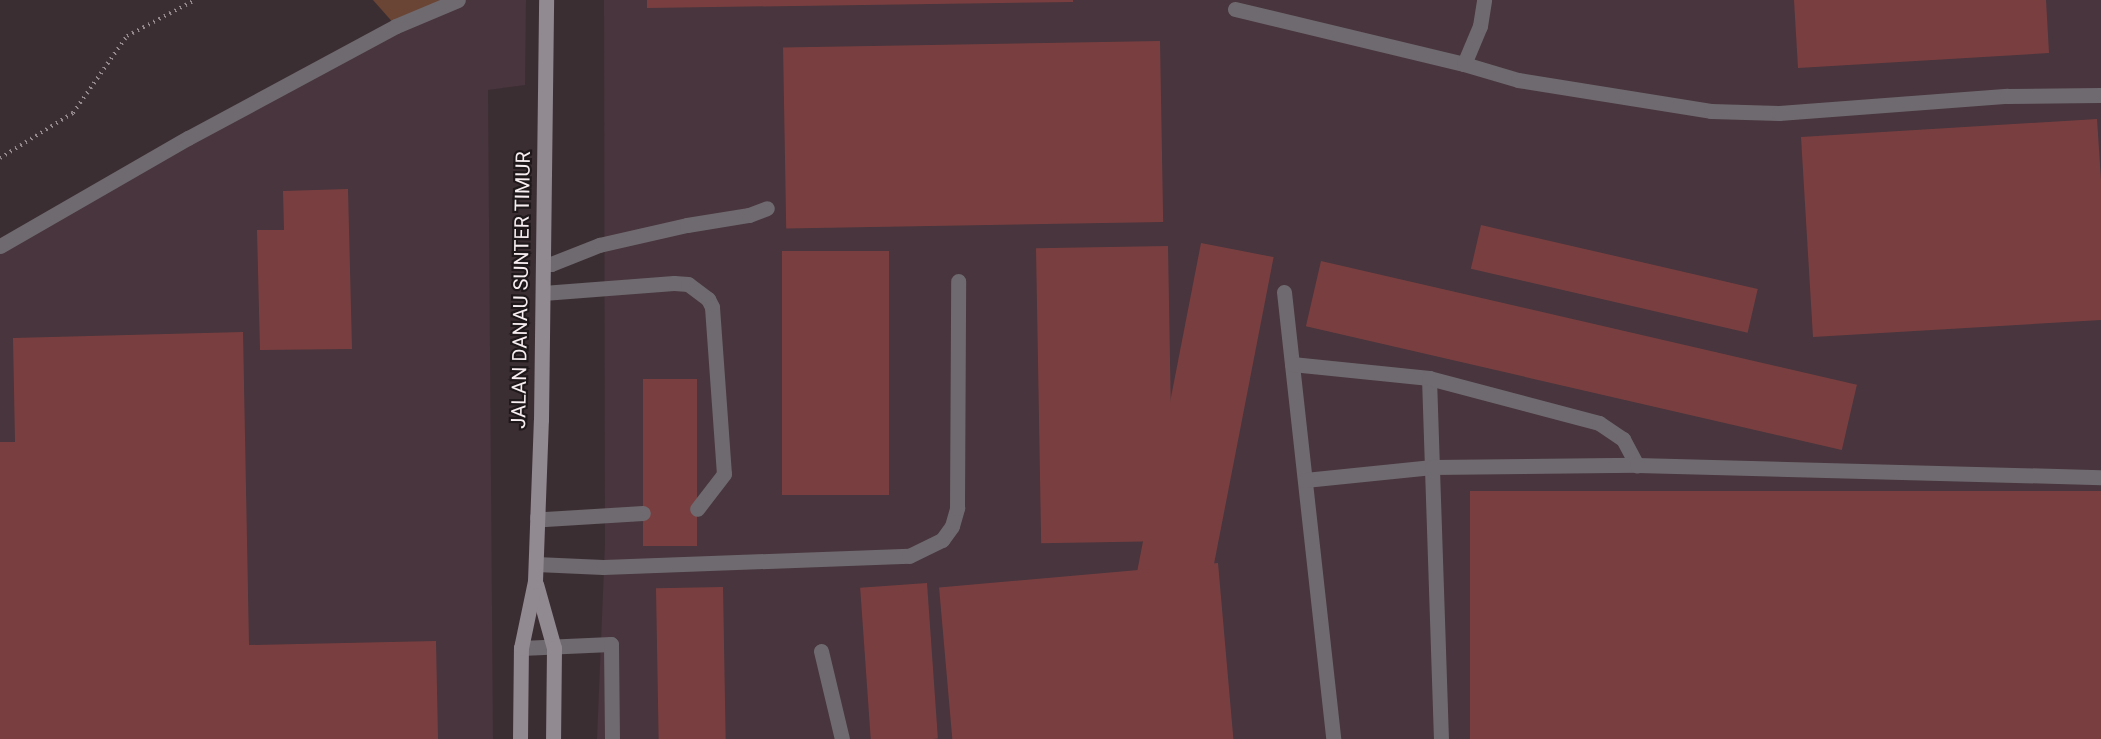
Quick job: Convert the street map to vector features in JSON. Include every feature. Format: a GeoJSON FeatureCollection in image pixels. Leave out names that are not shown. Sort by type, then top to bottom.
{"type":"FeatureCollection","features":[{"type":"Feature","properties":{"kind":"main road","name":"JALAN DANAU SUNTER TIMUR"},"geometry":{"type":"LineString","coordinates":[[520,739],[521,648],[535,581],[536,564],[543,293],[546,0]]}},
{"type":"Feature","properties":{"kind":"main road","name":"JALAN DANAU SUNTER TIMUR"},"geometry":{"type":"LineString","coordinates":[[535,581],[554,648],[553,739]]}},
{"type":"Feature","properties":{"kind":"lane"},"geometry":{"type":"LineString","coordinates":[[0,246],[188,138],[396,26],[458,0]]}},
{"type":"Feature","properties":{"kind":"lane"},"geometry":{"type":"LineString","coordinates":[[1464,64],[1480,26],[1484,0]]}},
{"type":"Feature","properties":{"kind":"lane"},"geometry":{"type":"LineString","coordinates":[[1235,9],[1464,64],[1518,80],[1712,111],[1779,113],[2007,96],[2101,95]]}},
{"type":"Feature","properties":{"kind":"lane"},"geometry":{"type":"LineString","coordinates":[[543,263],[551,264],[599,245],[687,225],[749,215],[767,208]]}},
{"type":"Feature","properties":{"kind":"lane"},"geometry":{"type":"LineString","coordinates":[[536,564],[624,566],[909,556],[942,540],[952,526],[957,508],[958,281]]}},
{"type":"Feature","properties":{"kind":"lane"},"geometry":{"type":"LineString","coordinates":[[543,293],[674,283],[688,284],[708,299],[712,307],[724,474],[697,509]]}},
{"type":"Feature","properties":{"kind":"lane"},"geometry":{"type":"LineString","coordinates":[[1284,292],[1333,739]]}},
{"type":"Feature","properties":{"kind":"lane"},"geometry":{"type":"LineString","coordinates":[[1292,364],[1429,378],[1599,423],[1623,439],[1637,465]]}},
{"type":"Feature","properties":{"kind":"lane"},"geometry":{"type":"LineString","coordinates":[[1429,378],[1440,739]]}},
{"type":"Feature","properties":{"kind":"lane"},"geometry":{"type":"LineString","coordinates":[[1305,480],[1432,467],[1637,465],[2101,477]]}},
{"type":"Feature","properties":{"kind":"lane"},"geometry":{"type":"LineString","coordinates":[[537,517],[545,519],[643,513]]}},
{"type":"Feature","properties":{"kind":"lane"},"geometry":{"type":"LineString","coordinates":[[521,648],[611,645],[612,739]]}},
{"type":"Feature","properties":{"kind":"lane"},"geometry":{"type":"LineString","coordinates":[[821,651],[842,739]]}},
{"type":"Feature","properties":{"kind":"path"},"geometry":{"type":"LineString","coordinates":[[0,158],[73,113],[127,36],[195,0]]}},
{"type":"Feature","properties":{"kind":"shaded area"},"geometry":{"type":"Polygon","coordinates":[[[373,0],[457,0],[396,26],[373,0]]]}},
{"type":"Feature","properties":{"kind":"shaded area"},"geometry":{"type":"Polygon","coordinates":[[[454,0],[526,0],[525,85],[488,90],[493,739],[0,739],[0,246],[454,0]]]}},
{"type":"Feature","properties":{"kind":"shaded area"},"geometry":{"type":"Polygon","coordinates":[[[604,0],[2101,0],[2101,739],[597,739],[605,544],[604,0]]]}},
{"type":"Feature","properties":{"kind":"building"},"geometry":{"type":"Polygon","coordinates":[[[647,0],[1073,0],[1073,2],[647,8],[647,0]]]}},
{"type":"Feature","properties":{"kind":"building"},"geometry":{"type":"Polygon","coordinates":[[[1794,0],[2046,0],[2049,53],[1798,68],[1794,0]]]}},
{"type":"Feature","properties":{"kind":"building"},"geometry":{"type":"Polygon","coordinates":[[[1160,41],[1163,222],[786,229],[783,48],[1160,41]]]}},
{"type":"Feature","properties":{"kind":"building"},"geometry":{"type":"Polygon","coordinates":[[[2097,119],[2101,180],[2101,320],[1813,337],[1801,137],[2097,119]]]}},
{"type":"Feature","properties":{"kind":"building"},"geometry":{"type":"Polygon","coordinates":[[[348,189],[352,349],[260,350],[257,230],[284,230],[283,191],[348,189]]]}},
{"type":"Feature","properties":{"kind":"building"},"geometry":{"type":"Polygon","coordinates":[[[1481,225],[1758,289],[1748,333],[1471,269],[1481,225]]]}},
{"type":"Feature","properties":{"kind":"building"},"geometry":{"type":"Polygon","coordinates":[[[1201,243],[1274,257],[1180,739],[1148,739],[1106,731],[1201,243]]]}},
{"type":"Feature","properties":{"kind":"building"},"geometry":{"type":"Polygon","coordinates":[[[1168,246],[1173,541],[1041,543],[1036,248],[1168,246]]]}},
{"type":"Feature","properties":{"kind":"building"},"geometry":{"type":"Polygon","coordinates":[[[782,251],[889,251],[889,495],[782,495],[782,251]]]}},
{"type":"Feature","properties":{"kind":"building"},"geometry":{"type":"Polygon","coordinates":[[[1321,261],[1857,385],[1842,450],[1306,326],[1321,261]]]}},
{"type":"Feature","properties":{"kind":"building"},"geometry":{"type":"Polygon","coordinates":[[[243,332],[249,645],[436,641],[438,739],[0,739],[0,442],[15,442],[13,338],[243,332]]]}},
{"type":"Feature","properties":{"kind":"building"},"geometry":{"type":"Polygon","coordinates":[[[643,379],[697,379],[697,546],[643,546],[643,379]]]}},
{"type":"Feature","properties":{"kind":"building"},"geometry":{"type":"Polygon","coordinates":[[[1470,491],[2101,491],[2101,739],[1470,739],[1470,491]]]}},
{"type":"Feature","properties":{"kind":"building"},"geometry":{"type":"Polygon","coordinates":[[[1218,563],[1233,739],[952,739],[939,587],[1218,563]]]}},
{"type":"Feature","properties":{"kind":"building"},"geometry":{"type":"Polygon","coordinates":[[[927,583],[938,739],[871,739],[860,588],[927,583]]]}},
{"type":"Feature","properties":{"kind":"building"},"geometry":{"type":"Polygon","coordinates":[[[723,587],[726,739],[659,739],[656,588],[723,587]]]}}]}
